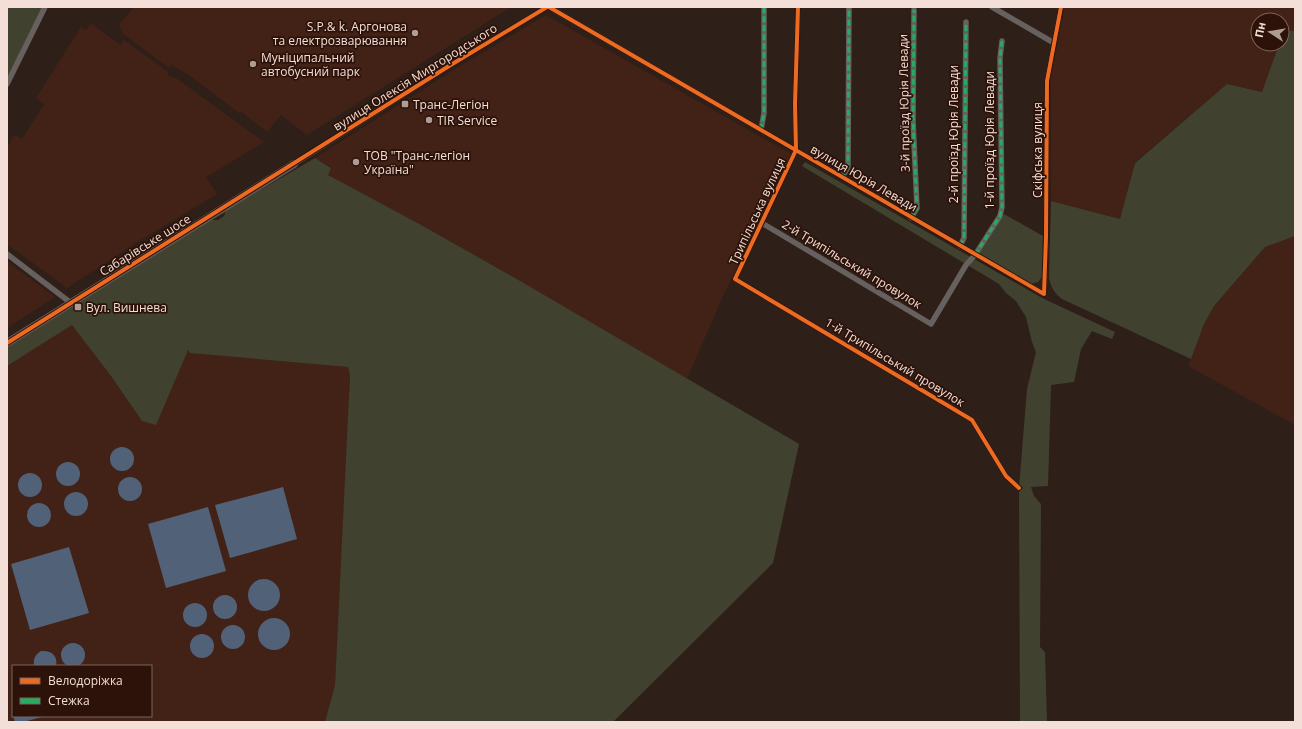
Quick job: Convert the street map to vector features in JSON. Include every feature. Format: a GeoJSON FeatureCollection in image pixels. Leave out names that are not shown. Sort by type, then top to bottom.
{"type":"FeatureCollection","features":[{"type":"Feature","properties":{"kind":"street"},"geometry":{"type":"LineString","coordinates":[[7,84],[45,7]]}},
{"type":"Feature","properties":{"kind":"street","name":"вулиця Юрія Левади"},"geometry":{"type":"LineString","coordinates":[[548,7],[1044,294]]}},
{"type":"Feature","properties":{"kind":"street","name":"вулиця Олексія Миргородського"},"geometry":{"type":"LineString","coordinates":[[294,164],[449,66],[548,7]]}},
{"type":"Feature","properties":{"kind":"street"},"geometry":{"type":"LineString","coordinates":[[761,130],[764,113],[764,7]]}},
{"type":"Feature","properties":{"kind":"street"},"geometry":{"type":"LineString","coordinates":[[796,150],[795,104],[798,7]]}},
{"type":"Feature","properties":{"kind":"street"},"geometry":{"type":"LineString","coordinates":[[842,177],[848,167],[849,7]]}},
{"type":"Feature","properties":{"kind":"street"},"geometry":{"type":"LineString","coordinates":[[992,7],[1054,43]]}},
{"type":"Feature","properties":{"kind":"street","name":"Скіфська вулиця"},"geometry":{"type":"LineString","coordinates":[[1044,294],[1047,81],[1062,7]]}},
{"type":"Feature","properties":{"kind":"street","name":"3-й проїзд Юрія Левади"},"geometry":{"type":"LineString","coordinates":[[911,218],[917,208],[913,120],[914,10]]}},
{"type":"Feature","properties":{"kind":"street","name":"2-й проїзд Юрія Левади"},"geometry":{"type":"LineString","coordinates":[[960,246],[964,238],[966,22]]}},
{"type":"Feature","properties":{"kind":"street","name":"1-й проїзд Юрія Левади"},"geometry":{"type":"LineString","coordinates":[[931,324],[966,265],[975,255],[1000,216],[1002,207],[1000,58],[1002,41]]}},
{"type":"Feature","properties":{"kind":"street","name":"Трипільська вулиця"},"geometry":{"type":"LineString","coordinates":[[735,279],[796,150]]}},
{"type":"Feature","properties":{"kind":"street","name":"Сабарівське шосе"},"geometry":{"type":"LineString","coordinates":[[7,343],[294,164]]}},
{"type":"Feature","properties":{"kind":"street","name":"2-й Трипільський провулок"},"geometry":{"type":"LineString","coordinates":[[762,223],[931,324]]}},
{"type":"Feature","properties":{"kind":"street"},"geometry":{"type":"LineString","coordinates":[[7,254],[71,303]]}},
{"type":"Feature","properties":{"kind":"street","name":"1-й Трипільський провулок"},"geometry":{"type":"LineString","coordinates":[[735,279],[972,420],[1006,476],[1019,488]]}},
{"type":"Feature","properties":{"kind":"shaded area"},"geometry":{"type":"Polygon","coordinates":[[[134,7],[511,7],[307,135],[281,115],[267,132],[242,112],[239,113],[190,76],[172,65],[169,68],[122,33],[120,23],[134,7]]]}},
{"type":"Feature","properties":{"kind":"shaded area"},"geometry":{"type":"Polygon","coordinates":[[[1065,7],[1295,7],[1295,31],[1290,31],[1290,12],[1250,12],[1250,52],[1276,52],[1262,92],[1227,84],[1135,162],[1120,219],[1051,201],[1051,76],[1065,7]]]}},
{"type":"Feature","properties":{"kind":"shaded area"},"geometry":{"type":"Polygon","coordinates":[[[546,15],[791,154],[720,303],[687,379],[522,282],[423,226],[327,175],[331,167],[315,158],[452,71],[546,15]]]}},
{"type":"Feature","properties":{"kind":"shaded area"},"geometry":{"type":"Polygon","coordinates":[[[91,23],[120,45],[124,40],[167,71],[168,75],[176,78],[264,142],[206,177],[217,194],[139,241],[67,288],[7,244],[7,148],[14,135],[22,139],[44,104],[36,98],[81,27],[86,30],[91,23]]]}},
{"type":"Feature","properties":{"kind":"shaded area"},"geometry":{"type":"Polygon","coordinates":[[[1295,236],[1295,425],[1188,366],[1204,324],[1214,306],[1265,247],[1295,236]]]}},
{"type":"Feature","properties":{"kind":"shaded area"},"geometry":{"type":"Polygon","coordinates":[[[7,261],[55,297],[7,328],[7,261]]]}},
{"type":"Feature","properties":{"kind":"shaded area"},"geometry":{"type":"Polygon","coordinates":[[[72,325],[111,376],[142,421],[188,350],[190,353],[348,367],[350,376],[347,454],[335,685],[325,722],[7,722],[7,366],[72,325]]]}},
{"type":"Feature","properties":{"kind":"green space"},"geometry":{"type":"Polygon","coordinates":[[[7,7],[45,7],[7,84],[7,7]]]}},
{"type":"Feature","properties":{"kind":"green space"},"geometry":{"type":"Polygon","coordinates":[[[1290,31],[1295,31],[1295,236],[1265,247],[1214,306],[1204,324],[1191,359],[1059,297],[1053,290],[1049,278],[1051,201],[1120,219],[1135,163],[1227,84],[1262,92],[1276,52],[1290,52],[1290,31]]]}},
{"type":"Feature","properties":{"kind":"green space"},"geometry":{"type":"Polygon","coordinates":[[[315,158],[331,168],[328,175],[423,226],[522,282],[799,444],[773,563],[613,722],[325,722],[335,685],[350,376],[348,367],[190,353],[188,350],[156,425],[142,421],[111,376],[72,325],[7,366],[7,346],[211,220],[218,220],[224,216],[226,210],[315,158]]]}},
{"type":"Feature","properties":{"kind":"green space"},"geometry":{"type":"Polygon","coordinates":[[[805,162],[1042,298],[1115,332],[1112,339],[1092,331],[1081,349],[1074,382],[1051,385],[1048,486],[1031,487],[1034,496],[1041,504],[1040,647],[1045,652],[1047,722],[1020,722],[1019,488],[1027,389],[1036,352],[1026,317],[1016,301],[1006,293],[999,284],[802,166],[805,162]]]}},
{"type":"Feature","properties":{"kind":"green space"},"geometry":{"type":"Polygon","coordinates":[[[1004,214],[1043,236],[1042,277],[1038,282],[1031,284],[979,254],[1004,214]]]}},
{"type":"Feature","properties":{"kind":"water"},"geometry":{"type":"Polygon","coordinates":[[[122,447],[130,451],[134,459],[130,467],[122,471],[114,467],[110,459],[114,451],[122,447]]]}},
{"type":"Feature","properties":{"kind":"water"},"geometry":{"type":"Polygon","coordinates":[[[68,462],[76,466],[80,474],[76,482],[68,486],[60,482],[56,474],[60,466],[68,462]]]}},
{"type":"Feature","properties":{"kind":"water"},"geometry":{"type":"Polygon","coordinates":[[[30,473],[38,477],[42,485],[38,493],[30,497],[22,493],[18,485],[22,477],[30,473]]]}},
{"type":"Feature","properties":{"kind":"water"},"geometry":{"type":"Polygon","coordinates":[[[130,477],[138,481],[142,489],[138,497],[130,501],[122,497],[118,489],[122,481],[130,477]]]}},
{"type":"Feature","properties":{"kind":"water"},"geometry":{"type":"Polygon","coordinates":[[[283,487],[297,539],[230,558],[215,505],[283,487]]]}},
{"type":"Feature","properties":{"kind":"water"},"geometry":{"type":"Polygon","coordinates":[[[76,492],[84,496],[88,504],[84,512],[76,516],[68,512],[64,504],[68,496],[76,492]]]}},
{"type":"Feature","properties":{"kind":"water"},"geometry":{"type":"Polygon","coordinates":[[[39,503],[47,507],[51,515],[47,523],[39,527],[31,523],[27,515],[31,507],[39,503]]]}},
{"type":"Feature","properties":{"kind":"water"},"geometry":{"type":"Polygon","coordinates":[[[208,507],[226,571],[166,588],[148,524],[208,507]]]}},
{"type":"Feature","properties":{"kind":"water"},"geometry":{"type":"Polygon","coordinates":[[[69,547],[89,613],[30,630],[11,564],[69,547]]]}},
{"type":"Feature","properties":{"kind":"water"},"geometry":{"type":"Polygon","coordinates":[[[261,579],[267,579],[277,586],[280,595],[279,601],[273,608],[267,611],[261,611],[251,604],[248,598],[248,592],[255,582],[261,579]]]}},
{"type":"Feature","properties":{"kind":"water"},"geometry":{"type":"Polygon","coordinates":[[[225,595],[230,596],[236,602],[236,612],[230,618],[225,619],[220,618],[214,612],[213,607],[214,602],[220,596],[225,595]]]}},
{"type":"Feature","properties":{"kind":"water"},"geometry":{"type":"Polygon","coordinates":[[[195,603],[200,604],[206,610],[206,620],[200,626],[195,627],[190,626],[184,620],[183,615],[184,610],[190,604],[195,603]]]}},
{"type":"Feature","properties":{"kind":"water"},"geometry":{"type":"Polygon","coordinates":[[[271,618],[277,618],[287,625],[290,634],[289,640],[283,647],[277,650],[271,650],[261,643],[258,637],[258,631],[265,621],[271,618]]]}},
{"type":"Feature","properties":{"kind":"water"},"geometry":{"type":"Polygon","coordinates":[[[233,625],[241,629],[245,637],[241,645],[233,649],[225,645],[221,637],[225,629],[233,625]]]}},
{"type":"Feature","properties":{"kind":"water"},"geometry":{"type":"Polygon","coordinates":[[[202,634],[210,638],[214,646],[210,654],[202,658],[194,654],[190,646],[194,638],[202,634]]]}},
{"type":"Feature","properties":{"kind":"water"},"geometry":{"type":"Polygon","coordinates":[[[69,644],[77,644],[84,651],[84,659],[78,665],[68,665],[62,659],[62,651],[69,644]]]}},
{"type":"Feature","properties":{"kind":"water"},"geometry":{"type":"Polygon","coordinates":[[[41,651],[45,651],[53,654],[56,659],[56,665],[34,665],[37,654],[41,651]]]}},
{"type":"Feature","properties":{"kind":"water"},"geometry":{"type":"Polygon","coordinates":[[[13,717],[42,717],[23,722],[15,722],[13,717]]]}},
{"type":"Feature","properties":{"kind":"marked path"},"geometry":{"type":"LineString","coordinates":[[761,130],[764,113],[764,7]]}},
{"type":"Feature","properties":{"kind":"marked path"},"geometry":{"type":"LineString","coordinates":[[842,177],[848,167],[849,7]]}},
{"type":"Feature","properties":{"kind":"marked path"},"geometry":{"type":"LineString","coordinates":[[911,218],[917,208],[913,120],[914,10]]}},
{"type":"Feature","properties":{"kind":"marked path"},"geometry":{"type":"LineString","coordinates":[[960,246],[964,238],[966,22]]}},
{"type":"Feature","properties":{"kind":"marked path"},"geometry":{"type":"LineString","coordinates":[[975,255],[1000,216],[1002,207],[1000,58],[1002,41]]}},
{"type":"Feature","properties":{"kind":"cycle path"},"geometry":{"type":"LineString","coordinates":[[7,343],[449,66],[547,7]]}},
{"type":"Feature","properties":{"kind":"cycle path"},"geometry":{"type":"LineString","coordinates":[[549,7],[1044,294],[1047,81],[1061,7]]}},
{"type":"Feature","properties":{"kind":"cycle path"},"geometry":{"type":"LineString","coordinates":[[798,7],[795,104],[796,150],[735,279],[972,420],[1006,476],[1019,488]]}},
{"type":"Feature","properties":{"kind":"place","name":"S.P.& k. Аргонова та електрозварювання"},"geometry":{"type":"Point","coordinates":[415,33]}},
{"type":"Feature","properties":{"kind":"place","name":"Муніципальний автобусний парк"},"geometry":{"type":"Point","coordinates":[253,64]}},
{"type":"Feature","properties":{"kind":"place","name":"Транс-Легіон"},"geometry":{"type":"Point","coordinates":[405,104]}},
{"type":"Feature","properties":{"kind":"place","name":"TIR Service"},"geometry":{"type":"Point","coordinates":[429,120]}},
{"type":"Feature","properties":{"kind":"place","name":"ТОВ \"Транс-легіон Україна\""},"geometry":{"type":"Point","coordinates":[356,162]}},
{"type":"Feature","properties":{"kind":"place","name":"Вул. Вишнева"},"geometry":{"type":"Point","coordinates":[78,307]}}]}
